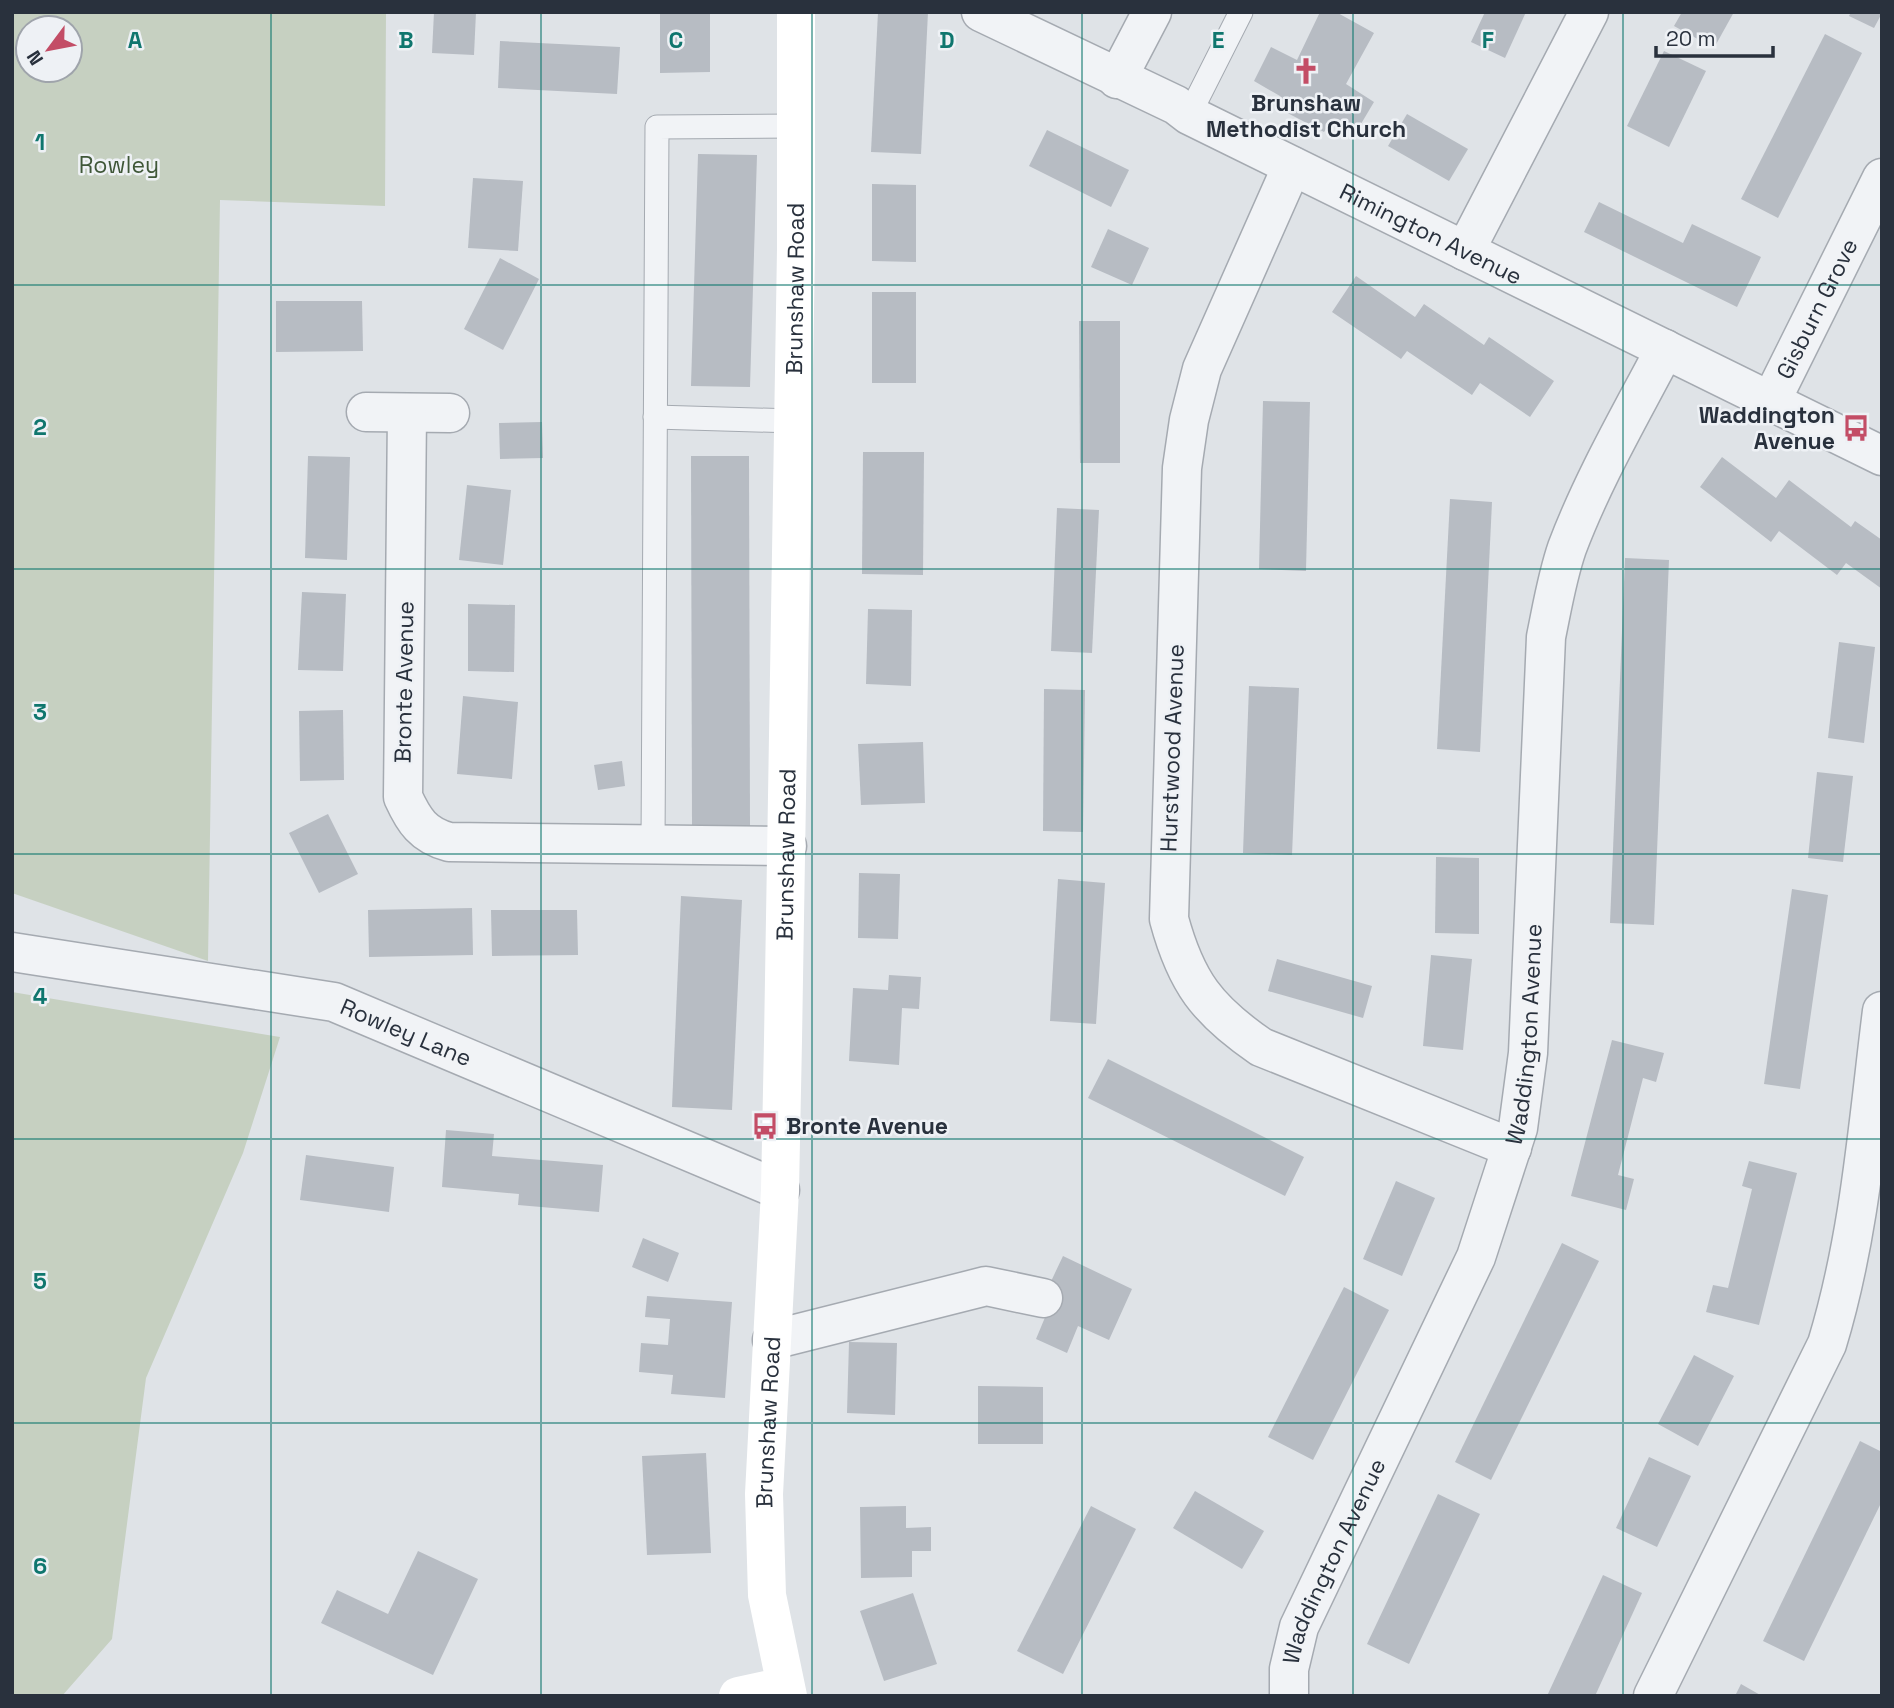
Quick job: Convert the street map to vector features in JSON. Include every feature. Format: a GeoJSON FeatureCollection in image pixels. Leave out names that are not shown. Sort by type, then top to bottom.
{"type":"FeatureCollection","features":[{"type":"Feature","properties":{"kind":"street","name":"Brunshaw Road"},"geometry":{"type":"LineString","coordinates":[[786,1691],[766,1595],[764,1494],[780,1190],[793,421],[796,12]]}},
{"type":"Feature","properties":{"kind":"street","name":"Rimington Avenue"},"geometry":{"type":"LineString","coordinates":[[981,12],[1117,79],[1176,104],[1189,115],[1882,456]]}},
{"type":"Feature","properties":{"kind":"street"},"geometry":{"type":"LineString","coordinates":[[1117,79],[1152,12]]}},
{"type":"Feature","properties":{"kind":"street"},"geometry":{"type":"LineString","coordinates":[[1465,251],[1589,12]]}},
{"type":"Feature","properties":{"kind":"street","name":"Hurstwood Avenue"},"geometry":{"type":"LineString","coordinates":[[1292,166],[1202,369],[1189,420],[1181,481],[1170,919],[1181,960],[1199,992],[1232,1027],[1261,1047],[1512,1148]]}},
{"type":"Feature","properties":{"kind":"street","name":"Gisburn Grove"},"geometry":{"type":"LineString","coordinates":[[1771,401],[1882,178]]}},
{"type":"Feature","properties":{"kind":"street","name":"Waddington Avenue"},"geometry":{"type":"LineString","coordinates":[[1289,1696],[1289,1669],[1299,1627],[1476,1257],[1512,1148],[1528,1052],[1548,626],[1567,550],[1593,489],[1665,349]]}},
{"type":"Feature","properties":{"kind":"street"},"geometry":{"type":"LineString","coordinates":[[366,412],[450,413]]}},
{"type":"Feature","properties":{"kind":"street","name":"Bronte Avenue"},"geometry":{"type":"LineString","coordinates":[[407,413],[403,797],[414,821],[431,837],[449,842],[787,846]]}},
{"type":"Feature","properties":{"kind":"street","name":"Rowley Lane"},"geometry":{"type":"LineString","coordinates":[[12,952],[334,1002],[780,1190]]}},
{"type":"Feature","properties":{"kind":"street"},"geometry":{"type":"LineString","coordinates":[[1653,1696],[1827,1344],[1843,1292],[1854,1236],[1882,1011]]}},
{"type":"Feature","properties":{"kind":"street"},"geometry":{"type":"LineString","coordinates":[[772,1340],[986,1286],[1043,1298]]}},
{"type":"Feature","properties":{"kind":"street"},"geometry":{"type":"LineString","coordinates":[[738,1696],[786,1691]]}},
{"type":"Feature","properties":{"kind":"lane"},"geometry":{"type":"LineString","coordinates":[[1189,115],[1241,12]]}},
{"type":"Feature","properties":{"kind":"lane"},"geometry":{"type":"LineString","coordinates":[[653,845],[657,127],[796,127]]}},
{"type":"Feature","properties":{"kind":"lane"},"geometry":{"type":"LineString","coordinates":[[655,417],[793,421]]}},
{"type":"Feature","properties":{"kind":"green space","name":"Rowley"},"geometry":{"type":"Polygon","coordinates":[[[12,12],[386,12],[385,206],[220,200],[208,961],[12,893],[12,12]]]}},
{"type":"Feature","properties":{"kind":"green space"},"geometry":{"type":"Polygon","coordinates":[[[12,992],[280,1037],[243,1153],[146,1378],[112,1639],[62,1696],[12,1696],[12,992]]]}},
{"type":"Feature","properties":{"kind":"building"},"geometry":{"type":"Polygon","coordinates":[[[434,12],[476,12],[474,55],[432,53],[434,12]]]}},
{"type":"Feature","properties":{"kind":"building"},"geometry":{"type":"Polygon","coordinates":[[[660,12],[710,12],[710,72],[660,73],[660,12]]]}},
{"type":"Feature","properties":{"kind":"building"},"geometry":{"type":"Polygon","coordinates":[[[878,12],[928,12],[921,154],[871,152],[878,12]]]}},
{"type":"Feature","properties":{"kind":"building","name":"Brunshaw Methodist Church"},"geometry":{"type":"Polygon","coordinates":[[[1320,12],[1336,12],[1374,33],[1346,84],[1374,102],[1355,134],[1331,121],[1324,132],[1274,106],[1280,96],[1254,81],[1271,47],[1297,60],[1320,12]]]}},
{"type":"Feature","properties":{"kind":"building"},"geometry":{"type":"Polygon","coordinates":[[[1485,12],[1526,12],[1505,58],[1471,42],[1485,12]]]}},
{"type":"Feature","properties":{"kind":"building"},"geometry":{"type":"Polygon","coordinates":[[[1682,12],[1734,12],[1714,48],[1674,26],[1682,12]]]}},
{"type":"Feature","properties":{"kind":"building"},"geometry":{"type":"Polygon","coordinates":[[[1851,12],[1882,13],[1874,28],[1849,16],[1851,12]]]}},
{"type":"Feature","properties":{"kind":"building"},"geometry":{"type":"Polygon","coordinates":[[[1825,34],[1862,53],[1778,218],[1741,199],[1825,34]]]}},
{"type":"Feature","properties":{"kind":"building"},"geometry":{"type":"Polygon","coordinates":[[[500,41],[620,47],[617,94],[498,88],[500,41]]]}},
{"type":"Feature","properties":{"kind":"building"},"geometry":{"type":"Polygon","coordinates":[[[1664,51],[1706,71],[1669,147],[1627,126],[1664,51]]]}},
{"type":"Feature","properties":{"kind":"building"},"geometry":{"type":"Polygon","coordinates":[[[1407,114],[1468,149],[1449,181],[1388,146],[1407,114]]]}},
{"type":"Feature","properties":{"kind":"building"},"geometry":{"type":"Polygon","coordinates":[[[1047,130],[1129,170],[1111,207],[1029,166],[1047,130]]]}},
{"type":"Feature","properties":{"kind":"building"},"geometry":{"type":"Polygon","coordinates":[[[698,154],[757,155],[750,387],[691,386],[698,154]]]}},
{"type":"Feature","properties":{"kind":"building"},"geometry":{"type":"Polygon","coordinates":[[[473,178],[523,181],[518,251],[468,248],[473,178]]]}},
{"type":"Feature","properties":{"kind":"building"},"geometry":{"type":"Polygon","coordinates":[[[872,184],[916,185],[916,262],[872,261],[872,184]]]}},
{"type":"Feature","properties":{"kind":"building"},"geometry":{"type":"Polygon","coordinates":[[[1599,202],[1683,243],[1692,224],[1761,257],[1737,307],[1584,232],[1599,202]]]}},
{"type":"Feature","properties":{"kind":"building"},"geometry":{"type":"Polygon","coordinates":[[[1108,229],[1149,248],[1132,285],[1091,267],[1108,229]]]}},
{"type":"Feature","properties":{"kind":"building"},"geometry":{"type":"Polygon","coordinates":[[[500,258],[539,279],[503,350],[464,329],[500,258]]]}},
{"type":"Feature","properties":{"kind":"building"},"geometry":{"type":"Polygon","coordinates":[[[1356,276],[1415,317],[1424,304],[1484,345],[1489,337],[1554,381],[1530,417],[1480,383],[1472,395],[1407,351],[1401,359],[1332,312],[1356,276]]]}},
{"type":"Feature","properties":{"kind":"building"},"geometry":{"type":"Polygon","coordinates":[[[872,292],[916,292],[916,383],[872,383],[872,292]]]}},
{"type":"Feature","properties":{"kind":"building"},"geometry":{"type":"Polygon","coordinates":[[[276,301],[362,301],[363,351],[276,352],[276,301]]]}},
{"type":"Feature","properties":{"kind":"building"},"geometry":{"type":"Polygon","coordinates":[[[1079,321],[1120,321],[1120,463],[1080,463],[1079,321]]]}},
{"type":"Feature","properties":{"kind":"building"},"geometry":{"type":"Polygon","coordinates":[[[1263,401],[1310,402],[1306,571],[1259,569],[1263,401]]]}},
{"type":"Feature","properties":{"kind":"building"},"geometry":{"type":"Polygon","coordinates":[[[542,422],[543,458],[500,459],[499,423],[542,422]]]}},
{"type":"Feature","properties":{"kind":"building"},"geometry":{"type":"Polygon","coordinates":[[[863,452],[924,452],[923,575],[862,574],[863,452]]]}},
{"type":"Feature","properties":{"kind":"building"},"geometry":{"type":"Polygon","coordinates":[[[308,456],[350,457],[347,560],[305,558],[308,456]]]}},
{"type":"Feature","properties":{"kind":"building"},"geometry":{"type":"Polygon","coordinates":[[[691,456],[749,456],[750,827],[692,827],[691,456]]]}},
{"type":"Feature","properties":{"kind":"building"},"geometry":{"type":"Polygon","coordinates":[[[1722,457],[1776,498],[1789,480],[1851,527],[1855,521],[1882,540],[1882,589],[1846,563],[1837,575],[1779,531],[1771,542],[1700,487],[1722,457]]]}},
{"type":"Feature","properties":{"kind":"building"},"geometry":{"type":"Polygon","coordinates":[[[467,485],[511,490],[503,565],[459,560],[467,485]]]}},
{"type":"Feature","properties":{"kind":"building"},"geometry":{"type":"Polygon","coordinates":[[[1450,499],[1492,502],[1480,752],[1437,749],[1450,499]]]}},
{"type":"Feature","properties":{"kind":"building"},"geometry":{"type":"Polygon","coordinates":[[[1057,508],[1099,510],[1092,653],[1051,651],[1057,508]]]}},
{"type":"Feature","properties":{"kind":"building"},"geometry":{"type":"Polygon","coordinates":[[[1625,558],[1669,560],[1654,925],[1610,923],[1625,558]]]}},
{"type":"Feature","properties":{"kind":"building"},"geometry":{"type":"Polygon","coordinates":[[[302,592],[346,594],[343,671],[298,670],[302,592]]]}},
{"type":"Feature","properties":{"kind":"building"},"geometry":{"type":"Polygon","coordinates":[[[468,604],[515,605],[514,672],[468,671],[468,604]]]}},
{"type":"Feature","properties":{"kind":"building"},"geometry":{"type":"Polygon","coordinates":[[[868,609],[912,610],[911,686],[866,684],[868,609]]]}},
{"type":"Feature","properties":{"kind":"building"},"geometry":{"type":"Polygon","coordinates":[[[1839,642],[1875,647],[1864,743],[1828,738],[1839,642]]]}},
{"type":"Feature","properties":{"kind":"building"},"geometry":{"type":"Polygon","coordinates":[[[1249,686],[1299,688],[1292,855],[1243,853],[1249,686]]]}},
{"type":"Feature","properties":{"kind":"building"},"geometry":{"type":"Polygon","coordinates":[[[1044,689],[1085,690],[1083,832],[1043,831],[1044,689]]]}},
{"type":"Feature","properties":{"kind":"building"},"geometry":{"type":"Polygon","coordinates":[[[463,696],[518,702],[512,779],[457,774],[463,696]]]}},
{"type":"Feature","properties":{"kind":"building"},"geometry":{"type":"Polygon","coordinates":[[[343,710],[344,780],[300,781],[299,711],[343,710]]]}},
{"type":"Feature","properties":{"kind":"building"},"geometry":{"type":"Polygon","coordinates":[[[923,742],[925,803],[861,805],[858,744],[923,742]]]}},
{"type":"Feature","properties":{"kind":"building"},"geometry":{"type":"Polygon","coordinates":[[[622,761],[625,786],[598,790],[594,765],[622,761]]]}},
{"type":"Feature","properties":{"kind":"building"},"geometry":{"type":"Polygon","coordinates":[[[1817,772],[1853,776],[1843,862],[1808,858],[1817,772]]]}},
{"type":"Feature","properties":{"kind":"building"},"geometry":{"type":"Polygon","coordinates":[[[328,814],[358,874],[319,893],[289,833],[328,814]]]}},
{"type":"Feature","properties":{"kind":"building"},"geometry":{"type":"Polygon","coordinates":[[[1436,857],[1479,858],[1479,934],[1435,933],[1436,857]]]}},
{"type":"Feature","properties":{"kind":"building"},"geometry":{"type":"Polygon","coordinates":[[[859,873],[900,874],[898,939],[858,938],[859,873]]]}},
{"type":"Feature","properties":{"kind":"building"},"geometry":{"type":"Polygon","coordinates":[[[1058,879],[1105,883],[1096,1024],[1050,1021],[1058,879]]]}},
{"type":"Feature","properties":{"kind":"building"},"geometry":{"type":"Polygon","coordinates":[[[1792,889],[1828,895],[1800,1089],[1764,1084],[1792,889]]]}},
{"type":"Feature","properties":{"kind":"building"},"geometry":{"type":"Polygon","coordinates":[[[681,896],[742,900],[732,1110],[672,1107],[681,896]]]}},
{"type":"Feature","properties":{"kind":"building"},"geometry":{"type":"Polygon","coordinates":[[[472,908],[473,955],[369,957],[368,910],[472,908]]]}},
{"type":"Feature","properties":{"kind":"building"},"geometry":{"type":"Polygon","coordinates":[[[491,910],[577,910],[578,955],[492,956],[491,910]]]}},
{"type":"Feature","properties":{"kind":"building"},"geometry":{"type":"Polygon","coordinates":[[[1431,955],[1472,959],[1463,1050],[1423,1046],[1431,955]]]}},
{"type":"Feature","properties":{"kind":"building"},"geometry":{"type":"Polygon","coordinates":[[[1277,959],[1372,986],[1363,1018],[1268,991],[1277,959]]]}},
{"type":"Feature","properties":{"kind":"building"},"geometry":{"type":"Polygon","coordinates":[[[889,975],[921,977],[919,1009],[902,1008],[899,1065],[849,1061],[853,988],[888,990],[889,975]]]}},
{"type":"Feature","properties":{"kind":"building"},"geometry":{"type":"Polygon","coordinates":[[[1612,1040],[1664,1053],[1656,1082],[1643,1078],[1618,1175],[1634,1179],[1626,1210],[1571,1196],[1612,1040]]]}},
{"type":"Feature","properties":{"kind":"building"},"geometry":{"type":"Polygon","coordinates":[[[1108,1059],[1304,1157],[1285,1196],[1088,1098],[1108,1059]]]}},
{"type":"Feature","properties":{"kind":"building"},"geometry":{"type":"Polygon","coordinates":[[[446,1130],[494,1134],[492,1156],[603,1165],[599,1212],[518,1205],[519,1194],[442,1187],[446,1130]]]}},
{"type":"Feature","properties":{"kind":"building"},"geometry":{"type":"Polygon","coordinates":[[[306,1155],[394,1167],[389,1212],[300,1200],[306,1155]]]}},
{"type":"Feature","properties":{"kind":"building"},"geometry":{"type":"Polygon","coordinates":[[[1749,1161],[1797,1173],[1759,1325],[1706,1312],[1713,1285],[1728,1288],[1752,1189],[1742,1186],[1749,1161]]]}},
{"type":"Feature","properties":{"kind":"building"},"geometry":{"type":"Polygon","coordinates":[[[1396,1181],[1435,1198],[1402,1276],[1363,1259],[1396,1181]]]}},
{"type":"Feature","properties":{"kind":"building"},"geometry":{"type":"Polygon","coordinates":[[[643,1238],[679,1253],[668,1282],[632,1267],[643,1238]]]}},
{"type":"Feature","properties":{"kind":"building"},"geometry":{"type":"Polygon","coordinates":[[[1562,1243],[1599,1261],[1491,1480],[1455,1462],[1562,1243]]]}},
{"type":"Feature","properties":{"kind":"building"},"geometry":{"type":"Polygon","coordinates":[[[1063,1256],[1132,1289],[1109,1340],[1078,1326],[1067,1353],[1036,1339],[1046,1315],[1037,1311],[1063,1256]]]}},
{"type":"Feature","properties":{"kind":"building"},"geometry":{"type":"Polygon","coordinates":[[[1344,1287],[1389,1310],[1313,1460],[1268,1437],[1344,1287]]]}},
{"type":"Feature","properties":{"kind":"building"},"geometry":{"type":"Polygon","coordinates":[[[647,1296],[732,1302],[725,1398],[671,1394],[673,1375],[639,1372],[641,1343],[668,1345],[670,1319],[645,1317],[647,1296]]]}},
{"type":"Feature","properties":{"kind":"building"},"geometry":{"type":"Polygon","coordinates":[[[849,1342],[897,1343],[895,1415],[847,1413],[849,1342]]]}},
{"type":"Feature","properties":{"kind":"building"},"geometry":{"type":"Polygon","coordinates":[[[1694,1355],[1734,1376],[1698,1446],[1658,1424],[1694,1355]]]}},
{"type":"Feature","properties":{"kind":"building"},"geometry":{"type":"Polygon","coordinates":[[[978,1386],[1043,1387],[1043,1444],[978,1444],[978,1386]]]}},
{"type":"Feature","properties":{"kind":"building"},"geometry":{"type":"Polygon","coordinates":[[[1860,1441],[1882,1452],[1882,1501],[1804,1661],[1763,1641],[1860,1441]]]}},
{"type":"Feature","properties":{"kind":"building"},"geometry":{"type":"Polygon","coordinates":[[[706,1453],[711,1553],[647,1555],[642,1456],[706,1453]]]}},
{"type":"Feature","properties":{"kind":"building"},"geometry":{"type":"Polygon","coordinates":[[[1649,1457],[1691,1476],[1657,1547],[1616,1528],[1649,1457]]]}},
{"type":"Feature","properties":{"kind":"building"},"geometry":{"type":"Polygon","coordinates":[[[1195,1491],[1264,1531],[1242,1569],[1173,1528],[1195,1491]]]}},
{"type":"Feature","properties":{"kind":"building"},"geometry":{"type":"Polygon","coordinates":[[[1438,1494],[1480,1514],[1409,1664],[1367,1644],[1438,1494]]]}},
{"type":"Feature","properties":{"kind":"building"},"geometry":{"type":"Polygon","coordinates":[[[906,1506],[906,1528],[931,1527],[931,1551],[912,1551],[912,1577],[861,1578],[860,1507],[906,1506]]]}},
{"type":"Feature","properties":{"kind":"building"},"geometry":{"type":"Polygon","coordinates":[[[1091,1506],[1136,1529],[1063,1674],[1017,1651],[1091,1506]]]}},
{"type":"Feature","properties":{"kind":"building"},"geometry":{"type":"Polygon","coordinates":[[[418,1551],[478,1579],[433,1675],[321,1623],[337,1590],[388,1614],[418,1551]]]}},
{"type":"Feature","properties":{"kind":"building"},"geometry":{"type":"Polygon","coordinates":[[[1603,1575],[1642,1593],[1595,1696],[1547,1696],[1603,1575]]]}},
{"type":"Feature","properties":{"kind":"building"},"geometry":{"type":"Polygon","coordinates":[[[913,1593],[937,1664],[884,1681],[860,1611],[913,1593]]]}},
{"type":"Feature","properties":{"kind":"building"},"geometry":{"type":"Polygon","coordinates":[[[1741,1684],[1762,1696],[1735,1696],[1741,1684]]]}},
{"type":"Feature","properties":{"kind":"place","name":"Brunshaw Methodist Church"},"geometry":{"type":"Point","coordinates":[1306,71]}},
{"type":"Feature","properties":{"kind":"place","name":"Waddington Avenue"},"geometry":{"type":"Point","coordinates":[1856,428]}},
{"type":"Feature","properties":{"kind":"place","name":"Bronte Avenue"},"geometry":{"type":"Point","coordinates":[765,1126]}}]}
